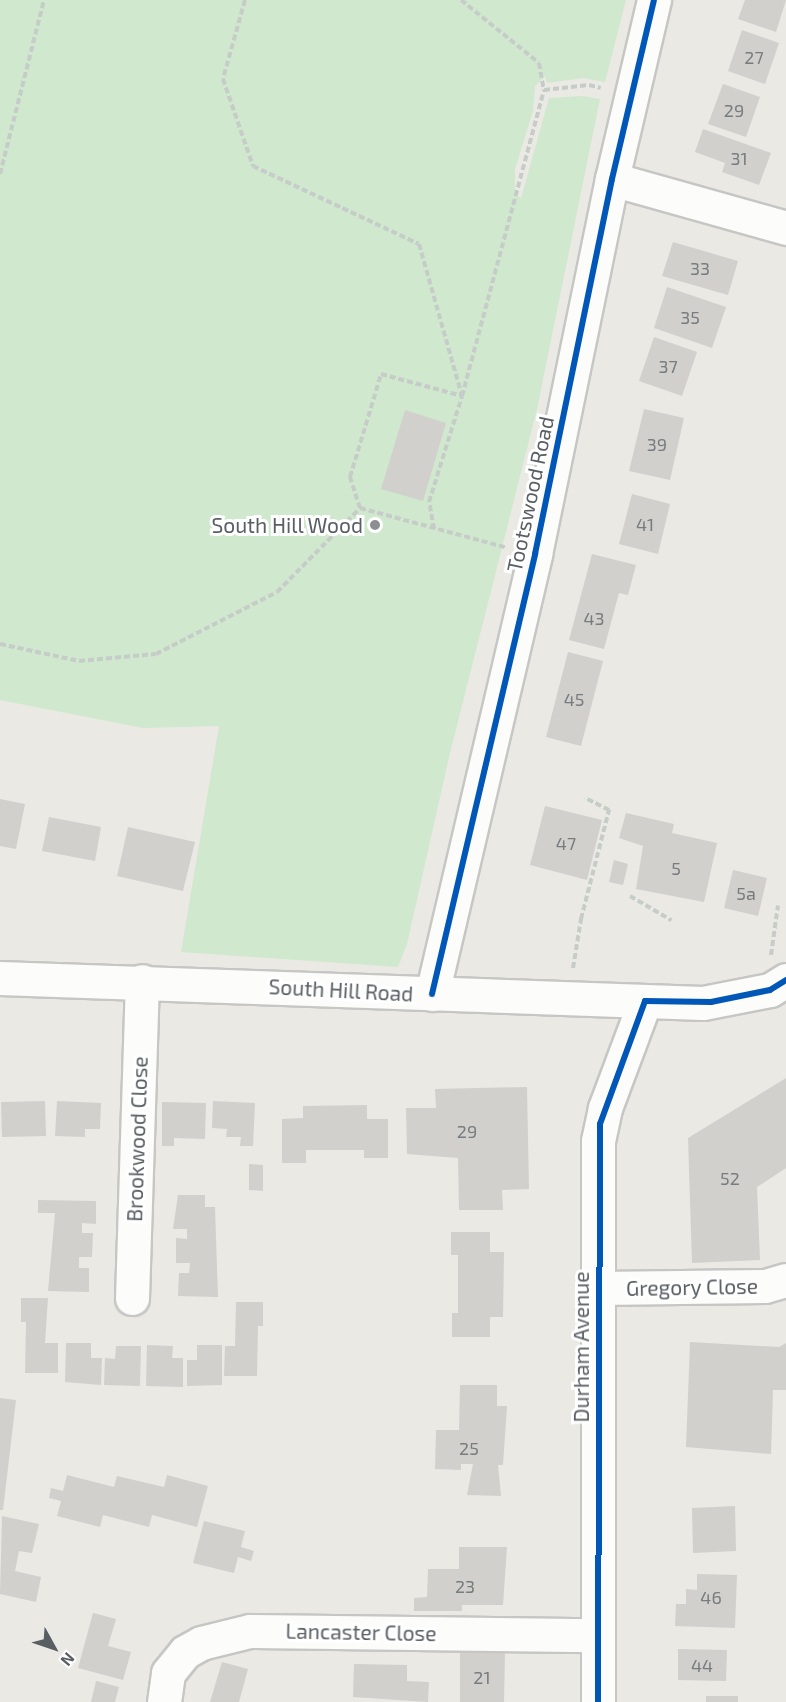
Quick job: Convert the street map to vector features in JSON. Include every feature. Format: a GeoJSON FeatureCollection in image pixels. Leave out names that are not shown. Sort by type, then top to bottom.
{"type":"FeatureCollection","features":[{"type":"Feature","properties":{"kind":"street","name":"Tootswood Road"},"geometry":{"type":"LineString","coordinates":[[432,994],[535,554],[612,179],[654,0]]}},
{"type":"Feature","properties":{"kind":"street"},"geometry":{"type":"LineString","coordinates":[[612,179],[786,228]]}},
{"type":"Feature","properties":{"kind":"street","name":"South Hill Road"},"geometry":{"type":"LineString","coordinates":[[0,978],[711,1002],[776,986]]}},
{"type":"Feature","properties":{"kind":"street","name":"Brookwood Close"},"geometry":{"type":"LineString","coordinates":[[132,1298],[141,981]]}},
{"type":"Feature","properties":{"kind":"street","name":"Durham Avenue"},"geometry":{"type":"LineString","coordinates":[[598,1702],[597,1288],[600,1124],[645,1001]]}},
{"type":"Feature","properties":{"kind":"street","name":"Gregory Close"},"geometry":{"type":"LineString","coordinates":[[597,1288],[765,1286],[786,1280]]}},
{"type":"Feature","properties":{"kind":"street","name":"Lancaster Close"},"geometry":{"type":"LineString","coordinates":[[164,1702],[168,1673],[185,1652],[201,1643],[250,1630],[598,1635]]}},
{"type":"Feature","properties":{"kind":"path"},"geometry":{"type":"LineString","coordinates":[[0,174],[44,0]]}},
{"type":"Feature","properties":{"kind":"path"},"geometry":{"type":"LineString","coordinates":[[245,0],[223,79],[253,166],[419,244],[462,396]]}},
{"type":"Feature","properties":{"kind":"path"},"geometry":{"type":"LineString","coordinates":[[435,529],[429,502],[462,396],[544,90],[539,63],[461,0]]}},
{"type":"Feature","properties":{"kind":"path"},"geometry":{"type":"LineString","coordinates":[[544,90],[589,85],[632,95]]}},
{"type":"Feature","properties":{"kind":"path"},"geometry":{"type":"LineString","coordinates":[[360,508],[350,477],[381,374],[462,396]]}},
{"type":"Feature","properties":{"kind":"path"},"geometry":{"type":"LineString","coordinates":[[360,508],[535,554]]}},
{"type":"Feature","properties":{"kind":"path"},"geometry":{"type":"LineString","coordinates":[[0,644],[79,661],[156,654],[277,592],[360,508]]}},
{"type":"Feature","properties":{"kind":"path"},"geometry":{"type":"LineString","coordinates":[[568,998],[581,919],[609,810],[585,798]]}},
{"type":"Feature","properties":{"kind":"path"},"geometry":{"type":"LineString","coordinates":[[630,896],[670,920]]}},
{"type":"Feature","properties":{"kind":"path"},"geometry":{"type":"LineString","coordinates":[[776,986],[778,905]]}},
{"type":"Feature","properties":{"kind":"green space","name":"South Hill Wood"},"geometry":{"type":"Polygon","coordinates":[[[0,0],[626,0],[605,82],[583,78],[547,83],[545,76],[535,86],[533,111],[515,169],[515,194],[521,198],[549,98],[582,96],[600,99],[537,409],[449,757],[407,944],[398,967],[181,952],[219,726],[143,728],[0,700],[0,0]]]}},
{"type":"Feature","properties":{"kind":"building"},"geometry":{"type":"Polygon","coordinates":[[[745,0],[786,0],[776,32],[738,19],[745,0]]]}},
{"type":"Feature","properties":{"kind":"building"},"geometry":{"type":"Polygon","coordinates":[[[742,30],[779,43],[765,84],[728,71],[742,30]]]}},
{"type":"Feature","properties":{"kind":"building"},"geometry":{"type":"Polygon","coordinates":[[[723,84],[760,97],[746,137],[708,124],[723,84]]]}},
{"type":"Feature","properties":{"kind":"building"},"geometry":{"type":"Polygon","coordinates":[[[703,129],[771,153],[759,185],[722,172],[725,163],[695,152],[703,129]]]}},
{"type":"Feature","properties":{"kind":"building"},"geometry":{"type":"Polygon","coordinates":[[[673,242],[738,261],[728,295],[662,276],[673,242]]]}},
{"type":"Feature","properties":{"kind":"building"},"geometry":{"type":"Polygon","coordinates":[[[667,287],[726,307],[712,348],[654,328],[667,287]]]}},
{"type":"Feature","properties":{"kind":"building"},"geometry":{"type":"Polygon","coordinates":[[[654,337],[697,352],[682,396],[639,381],[654,337]]]}},
{"type":"Feature","properties":{"kind":"building"},"geometry":{"type":"Polygon","coordinates":[[[644,409],[684,418],[670,480],[629,471],[644,409]]]}},
{"type":"Feature","properties":{"kind":"building"},"geometry":{"type":"Polygon","coordinates":[[[405,410],[446,423],[423,501],[381,489],[405,410]]]}},
{"type":"Feature","properties":{"kind":"building"},"geometry":{"type":"Polygon","coordinates":[[[632,494],[670,504],[658,554],[619,544],[632,494]]]}},
{"type":"Feature","properties":{"kind":"building"},"geometry":{"type":"Polygon","coordinates":[[[592,554],[636,565],[628,595],[619,593],[604,649],[569,640],[592,554]]]}},
{"type":"Feature","properties":{"kind":"building"},"geometry":{"type":"Polygon","coordinates":[[[568,652],[603,661],[581,746],[546,737],[568,652]]]}},
{"type":"Feature","properties":{"kind":"building"},"geometry":{"type":"Polygon","coordinates":[[[0,799],[25,804],[16,849],[0,846],[0,799]]]}},
{"type":"Feature","properties":{"kind":"building"},"geometry":{"type":"Polygon","coordinates":[[[545,806],[602,820],[587,880],[530,865],[545,806]]]}},
{"type":"Feature","properties":{"kind":"building"},"geometry":{"type":"Polygon","coordinates":[[[626,813],[674,824],[672,833],[717,843],[704,902],[636,889],[643,846],[619,838],[626,813]]]}},
{"type":"Feature","properties":{"kind":"building"},"geometry":{"type":"Polygon","coordinates":[[[49,817],[101,827],[95,861],[42,851],[49,817]]]}},
{"type":"Feature","properties":{"kind":"building"},"geometry":{"type":"Polygon","coordinates":[[[128,827],[195,842],[183,891],[117,876],[128,827]]]}},
{"type":"Feature","properties":{"kind":"building"},"geometry":{"type":"Polygon","coordinates":[[[614,860],[628,864],[623,885],[609,882],[614,860]]]}},
{"type":"Feature","properties":{"kind":"building"},"geometry":{"type":"Polygon","coordinates":[[[733,870],[767,878],[758,916],[724,908],[733,870]]]}},
{"type":"Feature","properties":{"kind":"building"},"geometry":{"type":"Polygon","coordinates":[[[786,1078],[786,1168],[757,1187],[760,1260],[692,1263],[688,1138],[786,1078]]]}},
{"type":"Feature","properties":{"kind":"building"},"geometry":{"type":"Polygon","coordinates":[[[527,1087],[529,1189],[502,1190],[503,1210],[459,1210],[458,1158],[407,1154],[406,1108],[436,1108],[435,1089],[527,1087]]]}},
{"type":"Feature","properties":{"kind":"building"},"geometry":{"type":"Polygon","coordinates":[[[45,1101],[46,1136],[2,1137],[1,1102],[45,1101]]]}},
{"type":"Feature","properties":{"kind":"building"},"geometry":{"type":"Polygon","coordinates":[[[57,1101],[101,1103],[100,1129],[85,1129],[85,1137],[55,1136],[57,1101]]]}},
{"type":"Feature","properties":{"kind":"building"},"geometry":{"type":"Polygon","coordinates":[[[213,1101],[255,1103],[253,1146],[240,1146],[241,1137],[226,1137],[227,1129],[212,1128],[213,1101]]]}},
{"type":"Feature","properties":{"kind":"building"},"geometry":{"type":"Polygon","coordinates":[[[162,1102],[206,1103],[205,1139],[174,1138],[174,1146],[162,1146],[162,1102]]]}},
{"type":"Feature","properties":{"kind":"building"},"geometry":{"type":"Polygon","coordinates":[[[367,1105],[367,1119],[388,1119],[388,1158],[364,1158],[364,1150],[306,1150],[306,1163],[282,1163],[282,1119],[303,1118],[303,1106],[367,1105]]]}},
{"type":"Feature","properties":{"kind":"building"},"geometry":{"type":"Polygon","coordinates":[[[249,1164],[263,1165],[263,1191],[249,1190],[249,1164]]]}},
{"type":"Feature","properties":{"kind":"building"},"geometry":{"type":"Polygon","coordinates":[[[178,1195],[205,1195],[205,1207],[215,1207],[218,1297],[178,1296],[179,1273],[189,1273],[190,1263],[176,1263],[176,1238],[187,1239],[187,1229],[173,1229],[178,1195]]]}},
{"type":"Feature","properties":{"kind":"building"},"geometry":{"type":"Polygon","coordinates":[[[38,1200],[96,1201],[96,1224],[82,1223],[82,1233],[93,1233],[92,1257],[79,1257],[79,1268],[89,1268],[89,1292],[48,1291],[55,1213],[38,1213],[38,1200]]]}},
{"type":"Feature","properties":{"kind":"building"},"geometry":{"type":"Polygon","coordinates":[[[451,1232],[490,1232],[490,1252],[504,1252],[503,1317],[490,1317],[490,1337],[452,1337],[452,1313],[458,1313],[458,1255],[451,1255],[451,1232]]]}},
{"type":"Feature","properties":{"kind":"building"},"geometry":{"type":"Polygon","coordinates":[[[21,1298],[48,1298],[45,1343],[58,1343],[58,1373],[25,1373],[26,1322],[21,1322],[21,1298]]]}},
{"type":"Feature","properties":{"kind":"building"},"geometry":{"type":"Polygon","coordinates":[[[236,1302],[263,1302],[263,1326],[258,1326],[257,1376],[224,1376],[225,1346],[235,1346],[236,1302]]]}},
{"type":"Feature","properties":{"kind":"building"},"geometry":{"type":"Polygon","coordinates":[[[690,1342],[779,1347],[786,1343],[786,1390],[773,1390],[771,1454],[686,1447],[690,1342]]]}},
{"type":"Feature","properties":{"kind":"building"},"geometry":{"type":"Polygon","coordinates":[[[66,1343],[91,1343],[91,1358],[102,1358],[101,1385],[65,1382],[66,1343]]]}},
{"type":"Feature","properties":{"kind":"building"},"geometry":{"type":"Polygon","coordinates":[[[147,1345],[173,1346],[172,1358],[183,1358],[183,1387],[146,1386],[147,1345]]]}},
{"type":"Feature","properties":{"kind":"building"},"geometry":{"type":"Polygon","coordinates":[[[197,1345],[222,1345],[222,1385],[187,1386],[187,1360],[197,1360],[197,1345]]]}},
{"type":"Feature","properties":{"kind":"building"},"geometry":{"type":"Polygon","coordinates":[[[116,1346],[141,1346],[140,1386],[104,1385],[105,1358],[115,1359],[116,1346]]]}},
{"type":"Feature","properties":{"kind":"building"},"geometry":{"type":"Polygon","coordinates":[[[460,1385],[497,1385],[497,1406],[507,1406],[503,1465],[498,1465],[501,1496],[467,1495],[473,1464],[461,1464],[461,1470],[435,1469],[436,1430],[459,1430],[460,1385]]]}},
{"type":"Feature","properties":{"kind":"building"},"geometry":{"type":"Polygon","coordinates":[[[0,1398],[16,1400],[3,1510],[0,1510],[0,1398]]]}},
{"type":"Feature","properties":{"kind":"building"},"geometry":{"type":"Polygon","coordinates":[[[67,1475],[114,1487],[117,1476],[164,1487],[167,1475],[208,1486],[197,1527],[152,1515],[149,1527],[103,1515],[100,1527],[57,1516],[61,1501],[49,1498],[51,1488],[63,1491],[67,1475]]]}},
{"type":"Feature","properties":{"kind":"building"},"geometry":{"type":"Polygon","coordinates":[[[735,1506],[736,1551],[693,1553],[692,1508],[735,1506]]]}},
{"type":"Feature","properties":{"kind":"building"},"geometry":{"type":"Polygon","coordinates":[[[2,1516],[39,1524],[32,1553],[19,1551],[15,1571],[41,1577],[36,1602],[0,1594],[2,1516]]]}},
{"type":"Feature","properties":{"kind":"building"},"geometry":{"type":"Polygon","coordinates":[[[204,1521],[245,1531],[241,1547],[254,1551],[251,1561],[238,1557],[234,1573],[193,1563],[204,1521]]]}},
{"type":"Feature","properties":{"kind":"building"},"geometry":{"type":"Polygon","coordinates":[[[459,1547],[507,1547],[503,1605],[462,1605],[462,1611],[414,1611],[414,1598],[427,1597],[428,1569],[459,1569],[459,1547]]]}},
{"type":"Feature","properties":{"kind":"building"},"geometry":{"type":"Polygon","coordinates":[[[697,1574],[737,1575],[735,1628],[675,1626],[676,1604],[686,1604],[686,1589],[697,1590],[697,1574]]]}},
{"type":"Feature","properties":{"kind":"building"},"geometry":{"type":"Polygon","coordinates":[[[93,1613],[116,1619],[108,1646],[131,1652],[123,1680],[78,1668],[93,1613]]]}},
{"type":"Feature","properties":{"kind":"building"},"geometry":{"type":"Polygon","coordinates":[[[678,1649],[727,1650],[726,1681],[678,1680],[678,1649]]]}},
{"type":"Feature","properties":{"kind":"building"},"geometry":{"type":"Polygon","coordinates":[[[460,1651],[505,1652],[504,1702],[460,1702],[460,1651]]]}},
{"type":"Feature","properties":{"kind":"building"},"geometry":{"type":"Polygon","coordinates":[[[222,1662],[248,1669],[239,1702],[210,1702],[222,1662]]]}},
{"type":"Feature","properties":{"kind":"building"},"geometry":{"type":"Polygon","coordinates":[[[354,1664],[407,1665],[407,1681],[429,1682],[428,1702],[353,1697],[354,1664]]]}},
{"type":"Feature","properties":{"kind":"building"},"geometry":{"type":"Polygon","coordinates":[[[96,1681],[119,1687],[115,1702],[91,1702],[96,1681]]]}},
{"type":"Feature","properties":{"kind":"building"},"geometry":{"type":"Polygon","coordinates":[[[706,1696],[738,1696],[738,1702],[706,1702],[706,1696]]]}},
{"type":"Feature","properties":{"kind":"cycle path"},"geometry":{"type":"LineString","coordinates":[[432,994],[535,554],[612,179],[654,0]]}},
{"type":"Feature","properties":{"kind":"cycle path"},"geometry":{"type":"LineString","coordinates":[[598,1702],[600,1124],[645,1001],[711,1002],[770,990],[786,980]]}},
{"type":"Feature","properties":{"kind":"place","name":"South Hill Wood"},"geometry":{"type":"Point","coordinates":[375,525]}}]}
